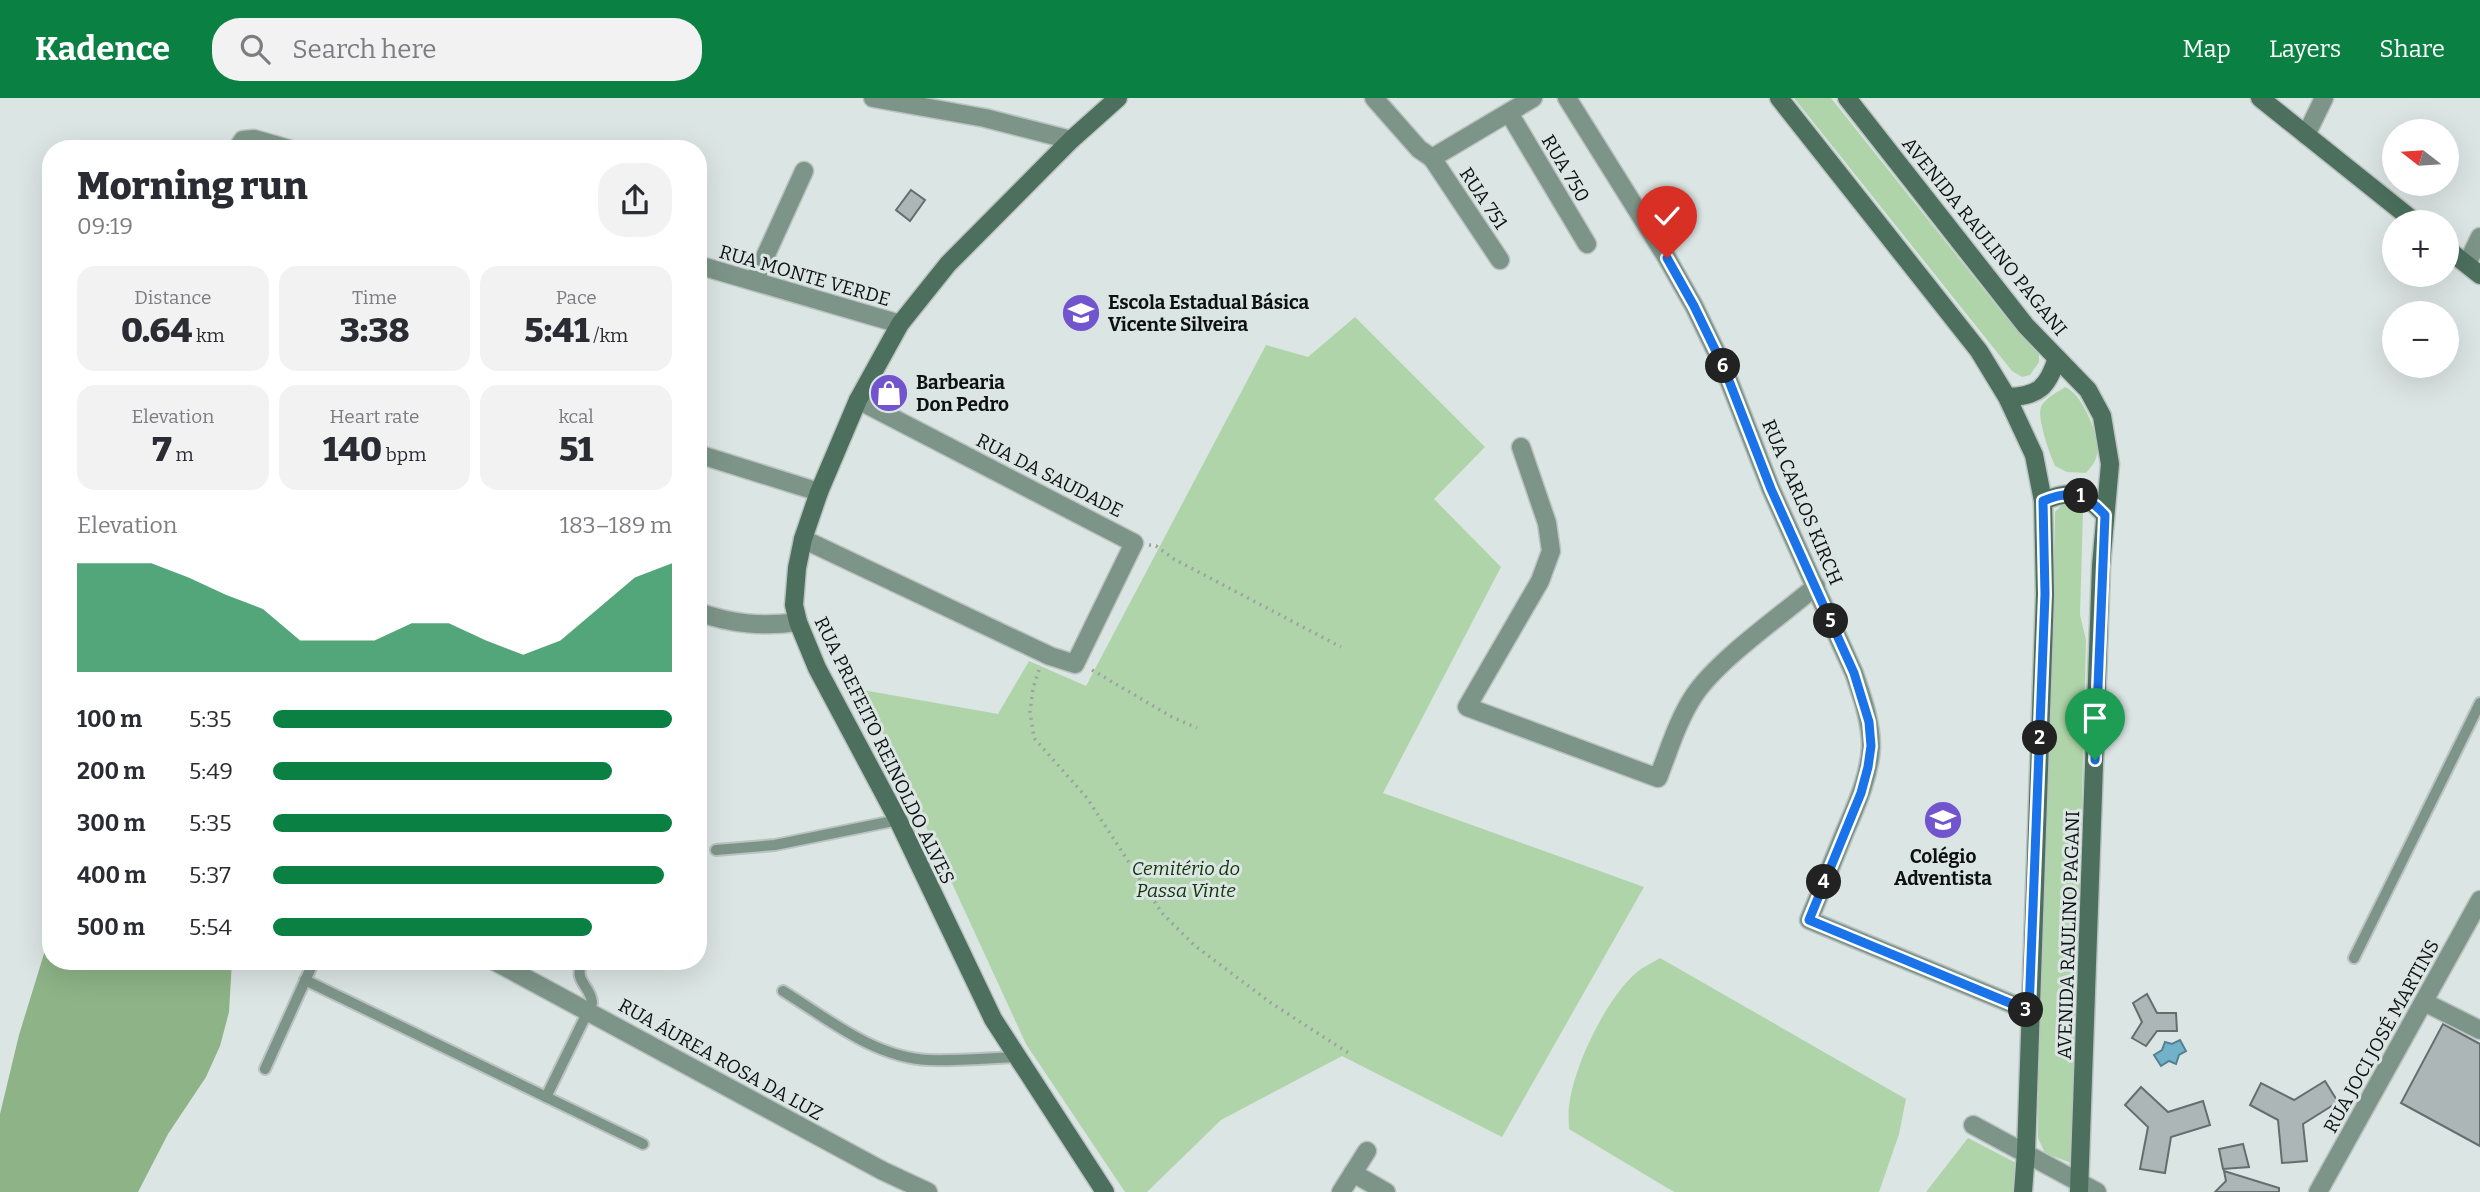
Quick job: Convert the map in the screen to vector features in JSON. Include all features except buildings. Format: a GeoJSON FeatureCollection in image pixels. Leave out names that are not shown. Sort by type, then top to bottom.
{"type":"FeatureCollection","features":[{"type":"Feature","properties":{"kind":"main road","name":"RUA PREFEITO REINOLDO ALVES"},"geometry":{"type":"LineString","coordinates":[[1105,1192],[993,1019],[898,820],[817,668],[797,622],[794,587],[803,539],[819,492],[858,400],[900,324],[948,264],[1071,140],[1118,98]]}},
{"type":"Feature","properties":{"kind":"main road","name":"AVENIDA RAULINO PAGANI"},"geometry":{"type":"LineString","coordinates":[[1779,98],[1979,351],[2007,397],[2034,455],[2043,501],[2045,594],[2023,1192]]}},
{"type":"Feature","properties":{"kind":"main road","name":"AVENIDA RAULINO PAGANI"},"geometry":{"type":"LineString","coordinates":[[1847,98],[2026,326],[2088,390],[2102,416],[2110,464],[2100,593],[2080,1187]]}},
{"type":"Feature","properties":{"kind":"main road"},"geometry":{"type":"LineString","coordinates":[[2260,98],[2400,210]]}},
{"type":"Feature","properties":{"kind":"main road"},"geometry":{"type":"LineString","coordinates":[[2459,258],[2473,269]]}},
{"type":"Feature","properties":{"kind":"main road"},"geometry":{"type":"LineString","coordinates":[[2007,397],[2025,397],[2040,390],[2051,376],[2056,358]]}},
{"type":"Feature","properties":{"kind":"main road"},"geometry":{"type":"LineString","coordinates":[[2043,501],[2059,494],[2077,494],[2093,502],[2105,515]]}},
{"type":"Feature","properties":{"kind":"street"},"geometry":{"type":"LineString","coordinates":[[873,98],[985,118],[1071,140]]}},
{"type":"Feature","properties":{"kind":"street","name":"RUA 751"},"geometry":{"type":"LineString","coordinates":[[1374,98],[1419,149],[1432,159],[1500,260]]}},
{"type":"Feature","properties":{"kind":"street"},"geometry":{"type":"LineString","coordinates":[[1432,159],[1533,98]]}},
{"type":"Feature","properties":{"kind":"street","name":"RUA CARLOS KIRCH"},"geometry":{"type":"LineString","coordinates":[[1567,98],[1694,306],[1724,368],[1771,489],[1857,683],[1869,722],[1871,746],[1861,793],[1809,920],[2029,1011]]}},
{"type":"Feature","properties":{"kind":"street"},"geometry":{"type":"LineString","coordinates":[[2306,135],[2324,98]]}},
{"type":"Feature","properties":{"kind":"street","name":"RUA 750"},"geometry":{"type":"LineString","coordinates":[[1509,114],[1587,244]]}},
{"type":"Feature","properties":{"kind":"street"},"geometry":{"type":"LineString","coordinates":[[754,281],[804,171]]}},
{"type":"Feature","properties":{"kind":"street"},"geometry":{"type":"LineString","coordinates":[[2473,269],[2480,237]]}},
{"type":"Feature","properties":{"kind":"street","name":"RUA MONTE VERDE"},"geometry":{"type":"LineString","coordinates":[[707,268],[900,324]]}},
{"type":"Feature","properties":{"kind":"street","name":"RUA DA SAUDADE"},"geometry":{"type":"LineString","coordinates":[[858,400],[1134,543],[1075,664]]}},
{"type":"Feature","properties":{"kind":"street"},"geometry":{"type":"LineString","coordinates":[[1521,447],[1548,523],[1551,551],[1540,580],[1467,707],[1658,778],[1678,726],[1697,691],[1737,652],[1816,586]]}},
{"type":"Feature","properties":{"kind":"street"},"geometry":{"type":"LineString","coordinates":[[707,457],[819,492]]}},
{"type":"Feature","properties":{"kind":"street"},"geometry":{"type":"LineString","coordinates":[[803,539],[1050,656],[1075,664]]}},
{"type":"Feature","properties":{"kind":"street"},"geometry":{"type":"LineString","coordinates":[[707,615],[733,622],[767,626],[797,622]]}},
{"type":"Feature","properties":{"kind":"street","name":"RUA JOCI JOSÉ MARTINS"},"geometry":{"type":"LineString","coordinates":[[2318,1192],[2480,900]]}},
{"type":"Feature","properties":{"kind":"street","name":"RUA ÁUREA ROSA DA LUZ"},"geometry":{"type":"LineString","coordinates":[[511,970],[883,1171],[928,1192]]}},
{"type":"Feature","properties":{"kind":"street"},"geometry":{"type":"LineString","coordinates":[[2424,1002],[2480,1030]]}},
{"type":"Feature","properties":{"kind":"street"},"geometry":{"type":"LineString","coordinates":[[1973,1125],[2026,1153],[2080,1187],[2097,1192]]}},
{"type":"Feature","properties":{"kind":"street"},"geometry":{"type":"LineString","coordinates":[[1340,1192],[1367,1151]]}},
{"type":"Feature","properties":{"kind":"street"},"geometry":{"type":"LineString","coordinates":[[1353,1173],[1386,1192]]}},
{"type":"Feature","properties":{"kind":"lane"},"geometry":{"type":"LineString","coordinates":[[2354,958],[2480,703]]}},
{"type":"Feature","properties":{"kind":"lane"},"geometry":{"type":"LineString","coordinates":[[716,850],[775,845],[898,820]]}},
{"type":"Feature","properties":{"kind":"lane"},"geometry":{"type":"LineString","coordinates":[[265,1069],[310,970]]}},
{"type":"Feature","properties":{"kind":"lane"},"geometry":{"type":"LineString","coordinates":[[546,1097],[589,1011],[592,996],[580,979],[578,970]]}},
{"type":"Feature","properties":{"kind":"lane"},"geometry":{"type":"LineString","coordinates":[[305,980],[643,1144]]}},
{"type":"Feature","properties":{"kind":"lane"},"geometry":{"type":"LineString","coordinates":[[783,991],[858,1038],[889,1053],[927,1060],[1017,1057]]}},
{"type":"Feature","properties":{"kind":"path"},"geometry":{"type":"LineString","coordinates":[[1134,543],[1156,546],[1174,559],[1341,647]]}},
{"type":"Feature","properties":{"kind":"path"},"geometry":{"type":"LineString","coordinates":[[1050,656],[1040,669],[1033,688],[1030,712],[1034,738],[1087,798],[1162,913],[1194,945],[1271,1003],[1350,1054]]}},
{"type":"Feature","properties":{"kind":"path"},"geometry":{"type":"LineString","coordinates":[[1075,664],[1100,673],[1172,717],[1197,728]]}},
{"type":"Feature","properties":{"kind":"green space"},"geometry":{"type":"Polygon","coordinates":[[[1794,98],[1831,98],[2004,315],[2039,353],[2039,362],[2030,375],[2022,377],[2012,371],[1794,98]]]}},
{"type":"Feature","properties":{"kind":"green space","name":"Cemitério do Passa Vinte"},"geometry":{"type":"Polygon","coordinates":[[[1355,317],[1485,447],[1434,499],[1501,567],[1383,793],[1644,887],[1502,1137],[1342,1056],[1221,1120],[1147,1192],[1125,1192],[1026,1044],[863,690],[998,714],[1029,661],[1086,686],[1266,345],[1308,357],[1355,317]]]}},
{"type":"Feature","properties":{"kind":"green space"},"geometry":{"type":"Polygon","coordinates":[[[2065,387],[2084,407],[2096,438],[2097,455],[2086,473],[2067,472],[2055,466],[2044,435],[2040,417],[2042,405],[2065,387]]]}},
{"type":"Feature","properties":{"kind":"green space"},"geometry":{"type":"Polygon","coordinates":[[[2071,501],[2083,511],[2080,615],[2086,640],[2071,1163],[2045,1153],[2038,1138],[2039,945],[2055,512],[2071,501]]]}},
{"type":"Feature","properties":{"kind":"green space"},"geometry":{"type":"Polygon","coordinates":[[[1660,958],[1906,1099],[1899,1134],[1879,1192],[1674,1192],[1569,1129],[1572,1091],[1594,1032],[1616,995],[1629,980],[1660,958]]]}},
{"type":"Feature","properties":{"kind":"green space"},"geometry":{"type":"Polygon","coordinates":[[[42,960],[42,970],[231,970],[229,1012],[220,1046],[206,1077],[168,1134],[138,1192],[0,1192],[0,1114],[19,1035],[42,960]]]}},
{"type":"Feature","properties":{"kind":"green space"},"geometry":{"type":"Polygon","coordinates":[[[1968,1138],[2022,1166],[2017,1192],[1926,1192],[1968,1138]]]}},
{"type":"Feature","properties":{"kind":"water"},"geometry":{"type":"Polygon","coordinates":[[[2180,1040],[2186,1051],[2179,1055],[2176,1064],[2169,1061],[2161,1066],[2154,1055],[2162,1050],[2165,1042],[2172,1044],[2180,1040]]]}},
{"type":"Feature","properties":{"kind":"place","name":"Escola Estadual Básica Vicente Silveira"},"geometry":{"type":"Point","coordinates":[1081,313]}},
{"type":"Feature","properties":{"kind":"place","name":"Barbearia Don Pedro"},"geometry":{"type":"Point","coordinates":[889,393]}},
{"type":"Feature","properties":{"kind":"place","name":"Colégio Adventista"},"geometry":{"type":"Point","coordinates":[1943,820]}},
{"type":"Feature","properties":{"kind":"route"},"geometry":{"type":"LineString","coordinates":[[1667,258],[1724,368],[1771,489],[1854,673],[1869,722],[1871,746],[1861,793],[1809,920],[2029,1011],[2045,594],[2043,501],[2059,494],[2077,494],[2093,502],[2105,515],[2095,760]]}}]}
